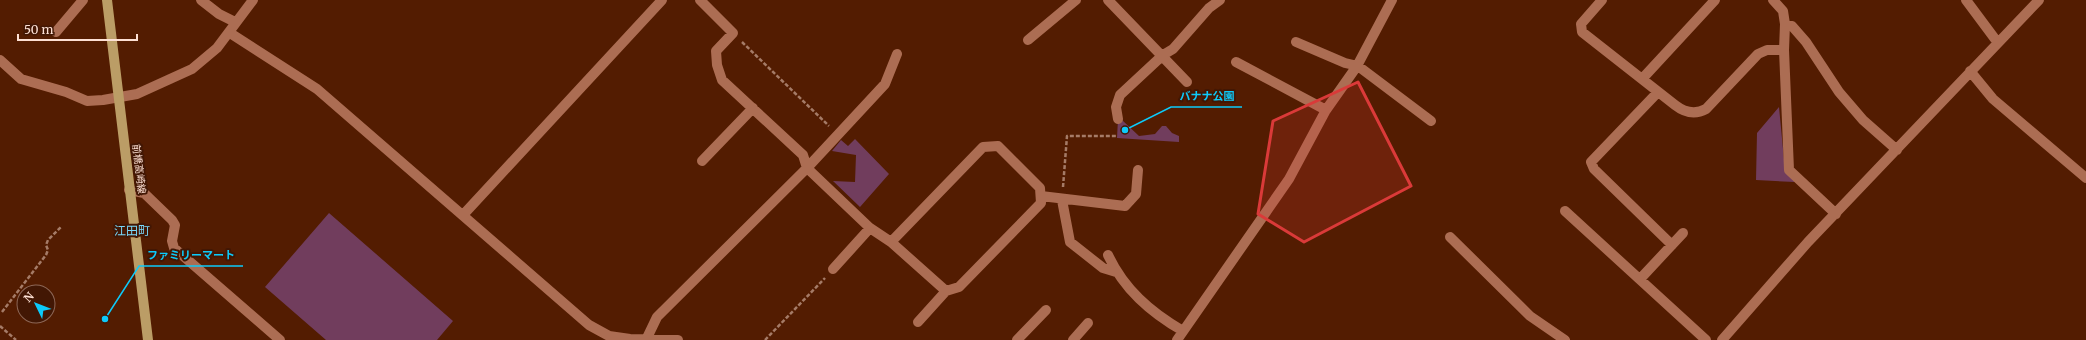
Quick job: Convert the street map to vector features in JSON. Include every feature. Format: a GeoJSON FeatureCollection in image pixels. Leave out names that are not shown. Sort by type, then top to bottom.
{"type":"FeatureCollection","features":[{"type":"Feature","properties":{"kind":"main road","name":"前橋高崎線"},"geometry":{"type":"LineString","coordinates":[[107,0],[117,98],[130,190],[148,340]]}},
{"type":"Feature","properties":{"kind":"street"},"geometry":{"type":"LineString","coordinates":[[56,32],[83,0]]}},
{"type":"Feature","properties":{"kind":"street"},"geometry":{"type":"LineString","coordinates":[[201,0],[219,14],[235,22]]}},
{"type":"Feature","properties":{"kind":"street"},"geometry":{"type":"LineString","coordinates":[[0,60],[21,79],[66,92],[87,101],[137,94],[192,69],[217,48],[230,33],[235,22],[254,0]]}},
{"type":"Feature","properties":{"kind":"street"},"geometry":{"type":"LineString","coordinates":[[463,215],[662,0]]}},
{"type":"Feature","properties":{"kind":"street"},"geometry":{"type":"LineString","coordinates":[[701,0],[733,33],[716,51],[717,65],[722,80],[803,155],[807,168],[870,228],[891,242],[946,291]]}},
{"type":"Feature","properties":{"kind":"street"},"geometry":{"type":"LineString","coordinates":[[1108,0],[1163,55],[1187,82]]}},
{"type":"Feature","properties":{"kind":"street"},"geometry":{"type":"LineString","coordinates":[[1118,119],[1116,107],[1120,95],[1163,55],[1173,49],[1209,8],[1220,0]]}},
{"type":"Feature","properties":{"kind":"street"},"geometry":{"type":"LineString","coordinates":[[1177,340],[1289,179],[1326,110],[1357,66],[1392,0]]}},
{"type":"Feature","properties":{"kind":"street"},"geometry":{"type":"LineString","coordinates":[[1602,0],[1581,24],[1582,32],[1681,110],[1691,112],[1702,111],[1710,106],[1758,54],[1767,50],[1784,50]]}},
{"type":"Feature","properties":{"kind":"street"},"geometry":{"type":"LineString","coordinates":[[1642,79],[1714,0]]}},
{"type":"Feature","properties":{"kind":"street"},"geometry":{"type":"LineString","coordinates":[[1774,0],[1782,11],[1785,24],[1784,50],[1789,170],[1836,214]]}},
{"type":"Feature","properties":{"kind":"street"},"geometry":{"type":"LineString","coordinates":[[1966,0],[1998,43]]}},
{"type":"Feature","properties":{"kind":"street"},"geometry":{"type":"LineString","coordinates":[[1722,340],[1808,242],[2039,0]]}},
{"type":"Feature","properties":{"kind":"street"},"geometry":{"type":"LineString","coordinates":[[1028,40],[1073,1]]}},
{"type":"Feature","properties":{"kind":"street"},"geometry":{"type":"LineString","coordinates":[[1785,24],[1792,26],[1806,42],[1839,92],[1863,120],[1897,150]]}},
{"type":"Feature","properties":{"kind":"street"},"geometry":{"type":"LineString","coordinates":[[230,33],[317,89],[589,325],[609,336],[630,340],[678,340]]}},
{"type":"Feature","properties":{"kind":"street"},"geometry":{"type":"LineString","coordinates":[[1296,42],[1345,63],[1357,66],[1431,121]]}},
{"type":"Feature","properties":{"kind":"street"},"geometry":{"type":"LineString","coordinates":[[646,340],[657,317],[807,168],[885,84],[897,54]]}},
{"type":"Feature","properties":{"kind":"street"},"geometry":{"type":"LineString","coordinates":[[1236,62],[1326,110]]}},
{"type":"Feature","properties":{"kind":"street"},"geometry":{"type":"LineString","coordinates":[[1970,71],[1993,99],[2086,178]]}},
{"type":"Feature","properties":{"kind":"street"},"geometry":{"type":"LineString","coordinates":[[1658,92],[1591,162],[1594,169],[1672,244]]}},
{"type":"Feature","properties":{"kind":"street"},"geometry":{"type":"LineString","coordinates":[[702,161],[753,108]]}},
{"type":"Feature","properties":{"kind":"street"},"geometry":{"type":"LineString","coordinates":[[891,242],[983,147],[998,146],[1040,188],[1041,203],[959,287],[946,291],[918,322]]}},
{"type":"Feature","properties":{"kind":"street"},"geometry":{"type":"LineString","coordinates":[[1041,196],[1062,200],[1125,206],[1136,194],[1138,170]]}},
{"type":"Feature","properties":{"kind":"street"},"geometry":{"type":"LineString","coordinates":[[130,190],[144,193],[172,220],[175,225],[172,241],[174,248],[280,340]]}},
{"type":"Feature","properties":{"kind":"street"},"geometry":{"type":"LineString","coordinates":[[1062,200],[1070,242],[1103,268],[1116,272]]}},
{"type":"Feature","properties":{"kind":"street"},"geometry":{"type":"LineString","coordinates":[[1565,211],[1706,340]]}},
{"type":"Feature","properties":{"kind":"street"},"geometry":{"type":"LineString","coordinates":[[834,269],[870,228]]}},
{"type":"Feature","properties":{"kind":"street"},"geometry":{"type":"LineString","coordinates":[[1640,278],[1683,233]]}},
{"type":"Feature","properties":{"kind":"street"},"geometry":{"type":"LineString","coordinates":[[1450,237],[1530,316],[1565,340]]}},
{"type":"Feature","properties":{"kind":"street"},"geometry":{"type":"LineString","coordinates":[[1108,254],[1116,272],[1151,310],[1183,331]]}},
{"type":"Feature","properties":{"kind":"street"},"geometry":{"type":"LineString","coordinates":[[1017,340],[1046,310]]}},
{"type":"Feature","properties":{"kind":"street"},"geometry":{"type":"LineString","coordinates":[[1073,340],[1088,323]]}},
{"type":"Feature","properties":{"kind":"path"},"geometry":{"type":"LineString","coordinates":[[733,33],[838,134]]}},
{"type":"Feature","properties":{"kind":"path"},"geometry":{"type":"LineString","coordinates":[[1062,200],[1067,136],[1117,136]]}},
{"type":"Feature","properties":{"kind":"path"},"geometry":{"type":"LineString","coordinates":[[2,312],[46,255],[48,250],[46,245],[48,240],[62,226]]}},
{"type":"Feature","properties":{"kind":"path"},"geometry":{"type":"LineString","coordinates":[[765,340],[834,269]]}},
{"type":"Feature","properties":{"kind":"path"},"geometry":{"type":"LineString","coordinates":[[0,326],[16,340]]}},
{"type":"Feature","properties":{"kind":"highlighted area"},"geometry":{"type":"Polygon","coordinates":[[[1358,82],[1411,186],[1304,242],[1258,214],[1273,121],[1358,82]]]}},
{"type":"Feature","properties":{"kind":"shaded area"},"geometry":{"type":"Polygon","coordinates":[[[1779,107],[1785,170],[1795,182],[1756,180],[1757,133],[1779,107]]]}},
{"type":"Feature","properties":{"kind":"shaded area"},"geometry":{"type":"Polygon","coordinates":[[[1118,119],[1122,120],[1139,136],[1155,134],[1162,126],[1166,126],[1172,133],[1179,136],[1179,142],[1117,138],[1118,119]]]}},
{"type":"Feature","properties":{"kind":"shaded area"},"geometry":{"type":"Polygon","coordinates":[[[855,139],[889,174],[860,207],[833,181],[855,182],[856,155],[832,151],[841,140],[848,146],[855,139]]]}},
{"type":"Feature","properties":{"kind":"shaded area"},"geometry":{"type":"Polygon","coordinates":[[[329,213],[453,321],[437,340],[326,340],[265,287],[329,213]]]}},
{"type":"Feature","properties":{"kind":"place","name":"バナナ公園"},"geometry":{"type":"Point","coordinates":[1125,130]}},
{"type":"Feature","properties":{"kind":"place","name":"ファミリーマート"},"geometry":{"type":"Point","coordinates":[105,319]}},
{"type":"Feature","properties":{"kind":"district","name":"江田町"},"geometry":{"type":"Point","coordinates":[132,230]}}]}
